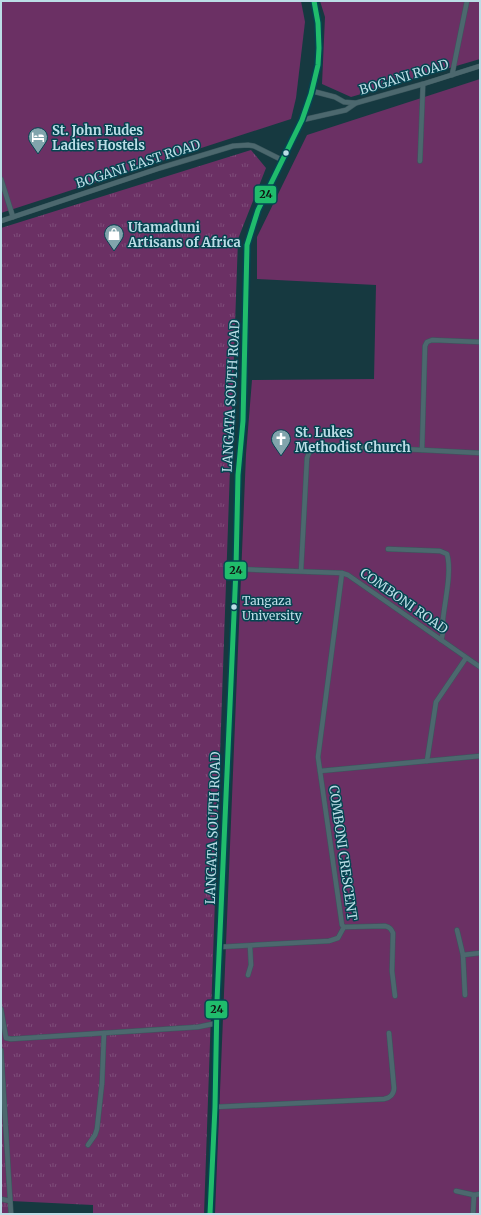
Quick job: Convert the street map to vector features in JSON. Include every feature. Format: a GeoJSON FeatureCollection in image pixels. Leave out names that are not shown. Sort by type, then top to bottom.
{"type":"FeatureCollection","features":[{"type":"Feature","properties":{"kind":"street","name":"LANGATA SOUTH ROAD"},"geometry":{"type":"LineString","coordinates":[[210,1214],[215,1107],[219,947],[236,569],[238,475],[243,421],[248,245],[258,210],[302,120],[312,91],[318,66],[319,48],[318,23],[314,1]]}},
{"type":"Feature","properties":{"kind":"street"},"geometry":{"type":"LineString","coordinates":[[452,75],[468,1]]}},
{"type":"Feature","properties":{"kind":"street","name":"BOGANI ROAD"},"geometry":{"type":"LineString","coordinates":[[312,91],[335,97],[344,102],[356,103],[480,66]]}},
{"type":"Feature","properties":{"kind":"street"},"geometry":{"type":"LineString","coordinates":[[420,161],[423,84]]}},
{"type":"Feature","properties":{"kind":"street"},"geometry":{"type":"LineString","coordinates":[[302,120],[346,110],[356,103]]}},
{"type":"Feature","properties":{"kind":"street","name":"BOGANI EAST ROAD"},"geometry":{"type":"LineString","coordinates":[[1,221],[160,168],[233,146],[248,145],[282,160]]}},
{"type":"Feature","properties":{"kind":"street"},"geometry":{"type":"LineString","coordinates":[[1,179],[12,217]]}},
{"type":"Feature","properties":{"kind":"street"},"geometry":{"type":"LineString","coordinates":[[422,450],[425,346],[427,342],[432,340],[480,342]]}},
{"type":"Feature","properties":{"kind":"street"},"geometry":{"type":"LineString","coordinates":[[301,571],[307,458],[311,450],[316,446],[326,445],[480,453]]}},
{"type":"Feature","properties":{"kind":"street"},"geometry":{"type":"LineString","coordinates":[[388,549],[440,551],[447,554],[448,572],[443,620],[444,630],[441,640]]}},
{"type":"Feature","properties":{"kind":"street","name":"COMBONI ROAD"},"geometry":{"type":"LineString","coordinates":[[236,569],[342,573],[356,579],[480,668]]}},
{"type":"Feature","properties":{"kind":"street","name":"COMBONI CRESCENT"},"geometry":{"type":"LineString","coordinates":[[219,947],[329,941],[338,938],[344,927],[342,925],[318,756],[342,573]]}},
{"type":"Feature","properties":{"kind":"street"},"geometry":{"type":"LineString","coordinates":[[427,760],[436,702],[466,658]]}},
{"type":"Feature","properties":{"kind":"street"},"geometry":{"type":"LineString","coordinates":[[320,771],[480,756]]}},
{"type":"Feature","properties":{"kind":"street"},"geometry":{"type":"LineString","coordinates":[[344,927],[385,926],[392,930],[392,971],[395,996]]}},
{"type":"Feature","properties":{"kind":"street"},"geometry":{"type":"LineString","coordinates":[[457,930],[463,955],[465,995]]}},
{"type":"Feature","properties":{"kind":"street"},"geometry":{"type":"LineString","coordinates":[[248,975],[251,965],[250,946]]}},
{"type":"Feature","properties":{"kind":"street"},"geometry":{"type":"LineString","coordinates":[[463,955],[480,953]]}},
{"type":"Feature","properties":{"kind":"street"},"geometry":{"type":"LineString","coordinates":[[1,1009],[6,1038],[10,1039],[198,1027],[217,1023]]}},
{"type":"Feature","properties":{"kind":"street"},"geometry":{"type":"LineString","coordinates":[[88,1145],[97,1129],[102,1083],[104,1032]]}},
{"type":"Feature","properties":{"kind":"street"},"geometry":{"type":"LineString","coordinates":[[215,1107],[389,1098],[393,1094],[394,1088],[389,1033]]}},
{"type":"Feature","properties":{"kind":"street"},"geometry":{"type":"LineString","coordinates":[[1,1050],[11,1214]]}},
{"type":"Feature","properties":{"kind":"street"},"geometry":{"type":"LineString","coordinates":[[456,1191],[474,1195],[480,1194]]}},
{"type":"Feature","properties":{"kind":"street"},"geometry":{"type":"LineString","coordinates":[[473,1214],[474,1195]]}},
{"type":"Feature","properties":{"kind":"street"},"geometry":{"type":"LineString","coordinates":[[1,1199],[10,1201]]}},
{"type":"Feature","properties":{"kind":"green space"},"geometry":{"type":"Polygon","coordinates":[[[1,1],[301,1],[305,22],[296,98],[291,119],[1,213],[1,1]]]}},
{"type":"Feature","properties":{"kind":"green space"},"geometry":{"type":"Polygon","coordinates":[[[320,1],[480,1],[480,59],[351,97],[322,84],[325,17],[320,1]]]}},
{"type":"Feature","properties":{"kind":"green space"},"geometry":{"type":"Polygon","coordinates":[[[480,79],[480,1214],[215,1214],[246,454],[252,380],[374,379],[376,285],[257,279],[257,237],[307,135],[480,79]]]}},
{"type":"Feature","properties":{"kind":"green space"},"geometry":{"type":"Polygon","coordinates":[[[251,150],[266,168],[238,239],[204,1214],[93,1214],[93,1205],[11,1201],[11,1214],[1,1214],[1,228],[251,150]]]}},
{"type":"Feature","properties":{"kind":"transit line","name":"24"},"geometry":{"type":"LineString","coordinates":[[210,1214],[215,1107],[217,1001],[236,569],[238,475],[243,421],[247,245],[258,210],[302,120],[311,94],[318,65],[319,48],[318,23],[314,1]]}},
{"type":"Feature","properties":{"kind":"place","name":"St. John Eudes Ladies Hostels"},"geometry":{"type":"Point","coordinates":[38,154]}},
{"type":"Feature","properties":{"kind":"place","name":"Utamaduni Artisans of Africa"},"geometry":{"type":"Point","coordinates":[114,251]}},
{"type":"Feature","properties":{"kind":"place","name":"St. Lukes Methodist Church"},"geometry":{"type":"Point","coordinates":[281,456]}},
{"type":"Feature","properties":{"kind":"place","name":"Tangaza University"},"geometry":{"type":"Point","coordinates":[234,607]}}]}
